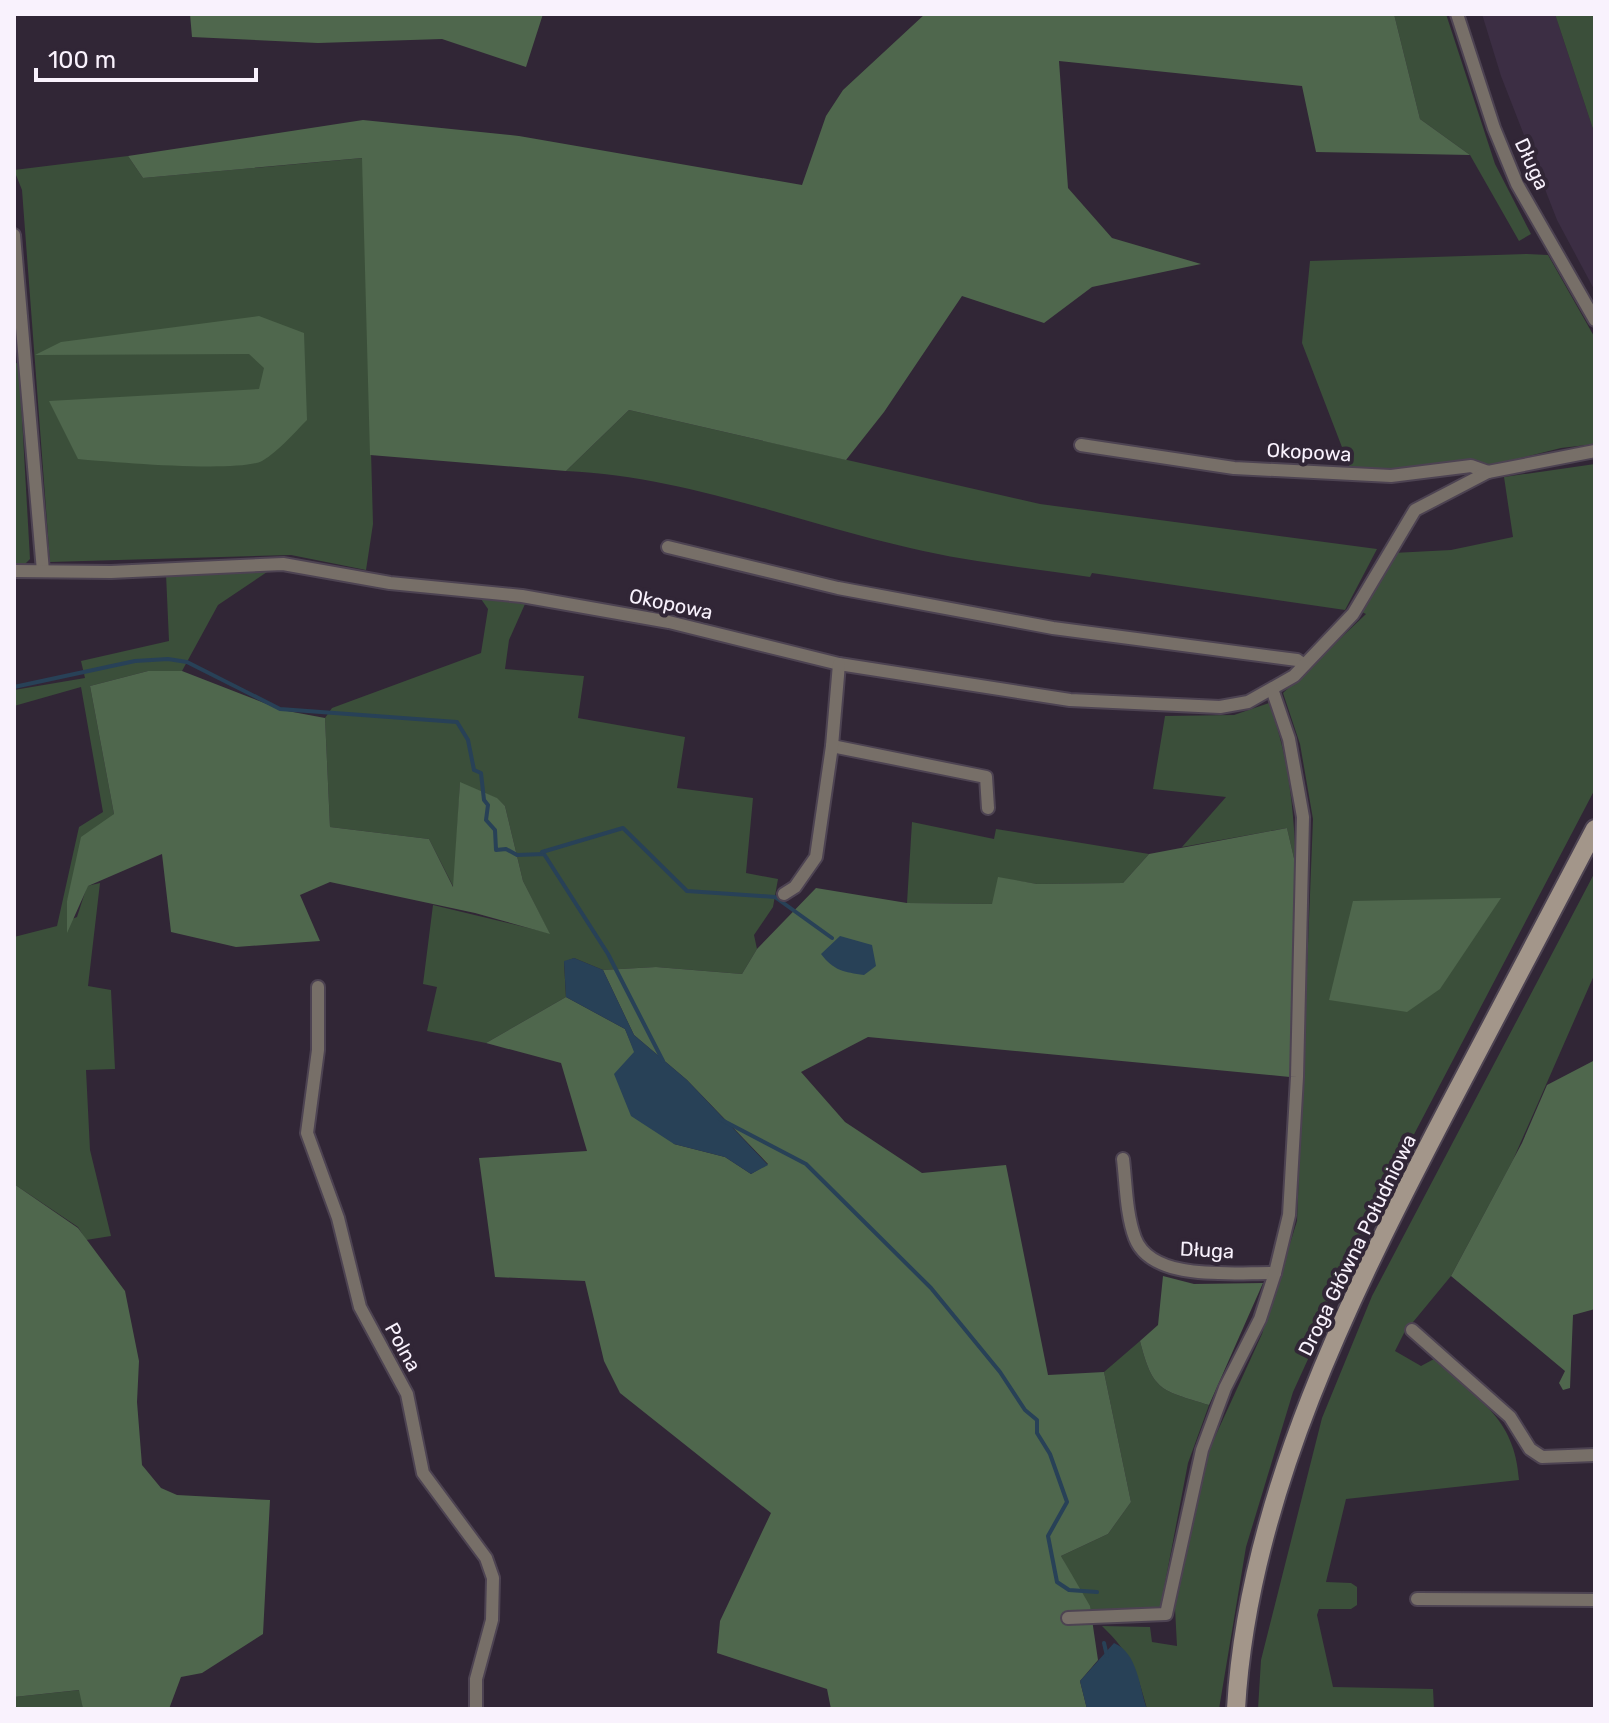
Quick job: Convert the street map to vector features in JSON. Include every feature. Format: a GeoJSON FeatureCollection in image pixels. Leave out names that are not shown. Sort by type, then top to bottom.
{"type":"FeatureCollection","features":[{"type":"Feature","properties":{"kind":"main road","name":"Droga Główna Południowa"},"geometry":{"type":"LineString","coordinates":[[1236,1709],[1247,1629],[1268,1531],[1303,1418],[1330,1348],[1395,1211],[1595,829]]}},
{"type":"Feature","properties":{"kind":"street","name":"Długa"},"geometry":{"type":"LineString","coordinates":[[1457,14],[1494,128],[1517,184],[1595,320]]}},
{"type":"Feature","properties":{"kind":"street"},"geometry":{"type":"LineString","coordinates":[[14,235],[19,355],[43,571]]}},
{"type":"Feature","properties":{"kind":"street","name":"Okopowa"},"geometry":{"type":"LineString","coordinates":[[1081,445],[1234,468],[1391,476],[1471,466],[1488,472]]}},
{"type":"Feature","properties":{"kind":"street","name":"Okopowa"},"geometry":{"type":"LineString","coordinates":[[14,571],[283,564],[390,583],[522,596],[669,622],[839,664],[1070,700],[1185,708],[1248,702],[1294,676],[1353,614],[1415,510],[1488,472],[1595,451]]}},
{"type":"Feature","properties":{"kind":"street"},"geometry":{"type":"LineString","coordinates":[[668,547],[838,588],[949,609],[1053,628],[1297,660],[1304,665]]}},
{"type":"Feature","properties":{"kind":"street"},"geometry":{"type":"LineString","coordinates":[[784,894],[795,887],[816,857],[832,746],[839,664]]}},
{"type":"Feature","properties":{"kind":"street"},"geometry":{"type":"LineString","coordinates":[[1068,1618],[1166,1614],[1202,1450],[1225,1388],[1260,1319],[1289,1215],[1298,1046],[1303,817],[1289,739],[1272,689]]}},
{"type":"Feature","properties":{"kind":"street"},"geometry":{"type":"LineString","coordinates":[[832,746],[986,777],[988,808]]}},
{"type":"Feature","properties":{"kind":"street","name":"Polna"},"geometry":{"type":"LineString","coordinates":[[318,987],[318,1050],[307,1133],[338,1218],[360,1307],[381,1353],[407,1394],[423,1473],[486,1558],[493,1578],[492,1620],[476,1679],[476,1709]]}},
{"type":"Feature","properties":{"kind":"street","name":"Długa"},"geometry":{"type":"LineString","coordinates":[[1123,1159],[1135,1239],[1146,1255],[1173,1270],[1275,1273]]}},
{"type":"Feature","properties":{"kind":"street"},"geometry":{"type":"LineString","coordinates":[[1412,1330],[1510,1417],[1530,1449],[1542,1457],[1595,1455]]}},
{"type":"Feature","properties":{"kind":"street"},"geometry":{"type":"LineString","coordinates":[[1417,1599],[1595,1600]]}},
{"type":"Feature","properties":{"kind":"shaded area"},"geometry":{"type":"Polygon","coordinates":[[[1482,14],[1555,14],[1595,135],[1595,291],[1557,220],[1501,76],[1482,14]]]}},
{"type":"Feature","properties":{"kind":"green space"},"geometry":{"type":"Polygon","coordinates":[[[190,14],[543,14],[526,67],[442,39],[318,43],[192,37],[190,14]]]}},
{"type":"Feature","properties":{"kind":"green space"},"geometry":{"type":"Polygon","coordinates":[[[925,14],[1394,14],[1420,119],[1470,155],[1316,152],[1302,86],[1059,61],[1068,188],[1112,238],[1201,264],[1092,287],[1044,323],[962,296],[884,412],[846,460],[629,410],[566,471],[370,455],[362,158],[143,178],[128,156],[363,120],[519,136],[802,185],[826,116],[843,90],[925,14]]]}},
{"type":"Feature","properties":{"kind":"green space"},"geometry":{"type":"Polygon","coordinates":[[[1394,14],[1446,14],[1495,164],[1531,234],[1519,241],[1470,155],[1420,119],[1394,14]]]}},
{"type":"Feature","properties":{"kind":"green space"},"geometry":{"type":"Polygon","coordinates":[[[1555,14],[1595,14],[1595,135],[1555,14]]]}},
{"type":"Feature","properties":{"kind":"green space"},"geometry":{"type":"Polygon","coordinates":[[[128,156],[143,178],[363,158],[373,524],[366,570],[291,555],[50,562],[22,190],[14,170],[128,156]]]}},
{"type":"Feature","properties":{"kind":"green space"},"geometry":{"type":"Polygon","coordinates":[[[1548,255],[1595,338],[1595,444],[1561,448],[1489,466],[1472,459],[1394,471],[1350,468],[1302,343],[1310,261],[1548,255]]]}},
{"type":"Feature","properties":{"kind":"green space"},"geometry":{"type":"Polygon","coordinates":[[[259,316],[304,333],[307,420],[274,452],[262,461],[228,466],[173,466],[78,459],[49,401],[259,389],[264,368],[249,354],[35,355],[61,342],[259,316]]]}},
{"type":"Feature","properties":{"kind":"green space"},"geometry":{"type":"Polygon","coordinates":[[[14,361],[19,365],[30,559],[24,565],[14,565],[14,361]]]}},
{"type":"Feature","properties":{"kind":"green space"},"geometry":{"type":"Polygon","coordinates":[[[629,410],[1040,504],[1377,549],[1345,610],[1092,573],[1090,577],[955,557],[654,481],[566,471],[629,410]]]}},
{"type":"Feature","properties":{"kind":"green space"},"geometry":{"type":"Polygon","coordinates":[[[1595,464],[1595,789],[1388,1184],[1293,1392],[1246,1547],[1219,1709],[1147,1709],[1132,1664],[1102,1626],[1150,1627],[1152,1642],[1177,1646],[1175,1608],[1209,1450],[1262,1334],[1297,1221],[1313,819],[1300,744],[1283,693],[1366,614],[1362,612],[1393,553],[1451,550],[1513,537],[1504,477],[1595,464]]]}},
{"type":"Feature","properties":{"kind":"green space"},"geometry":{"type":"Polygon","coordinates":[[[273,568],[218,605],[182,671],[148,671],[90,686],[114,814],[67,901],[67,921],[77,917],[87,886],[100,883],[88,986],[111,990],[115,1069],[86,1070],[90,1150],[111,1236],[86,1240],[78,1227],[14,1184],[14,937],[57,926],[79,827],[103,812],[81,687],[14,706],[14,690],[85,678],[81,661],[169,641],[166,574],[273,568]]]}},
{"type":"Feature","properties":{"kind":"green space"},"geometry":{"type":"Polygon","coordinates":[[[479,596],[525,604],[509,640],[505,669],[584,676],[578,718],[685,737],[677,788],[753,798],[746,873],[778,879],[773,907],[754,935],[757,949],[742,974],[656,967],[603,970],[574,958],[564,962],[566,997],[486,1043],[427,1031],[437,987],[423,984],[433,905],[549,933],[523,881],[505,806],[496,798],[460,783],[454,888],[429,839],[330,827],[325,718],[332,708],[481,653],[488,609],[479,596]]]}},
{"type":"Feature","properties":{"kind":"green space"},"geometry":{"type":"Polygon","coordinates":[[[148,671],[182,671],[282,710],[325,718],[330,827],[429,839],[453,887],[460,782],[497,798],[505,806],[523,881],[550,934],[475,913],[330,882],[300,895],[320,941],[236,947],[171,932],[162,854],[88,886],[67,933],[67,901],[81,837],[114,814],[90,686],[148,671]]]}},
{"type":"Feature","properties":{"kind":"green space"},"geometry":{"type":"Polygon","coordinates":[[[1269,703],[1289,784],[1296,867],[1287,828],[1182,847],[1226,797],[1153,789],[1165,716],[1234,715],[1269,703]]]}},
{"type":"Feature","properties":{"kind":"green space"},"geometry":{"type":"Polygon","coordinates":[[[912,822],[994,839],[996,829],[1149,854],[1123,883],[1037,884],[999,878],[993,904],[907,903],[912,822]]]}},
{"type":"Feature","properties":{"kind":"green space"},"geometry":{"type":"Polygon","coordinates":[[[1287,828],[1296,867],[1290,1077],[868,1037],[801,1072],[845,1122],[922,1173],[1006,1165],[1048,1375],[1104,1372],[1131,1502],[1108,1534],[1061,1556],[1090,1606],[1098,1660],[1080,1681],[1087,1709],[831,1709],[827,1689],[717,1653],[720,1621],[771,1513],[620,1393],[604,1361],[585,1281],[495,1277],[479,1158],[587,1151],[561,1063],[486,1043],[566,997],[625,1029],[674,1144],[725,1157],[751,1174],[768,1164],[687,1080],[634,1035],[603,970],[656,967],[742,974],[757,949],[816,888],[907,903],[992,904],[998,877],[1037,884],[1123,883],[1149,854],[1287,828]]]}},
{"type":"Feature","properties":{"kind":"green space"},"geometry":{"type":"Polygon","coordinates":[[[1595,872],[1595,973],[1513,1160],[1451,1276],[1404,1333],[1395,1351],[1421,1366],[1434,1359],[1479,1398],[1502,1425],[1510,1440],[1519,1480],[1346,1499],[1326,1582],[1351,1583],[1357,1587],[1357,1605],[1351,1609],[1319,1609],[1317,1615],[1333,1687],[1433,1689],[1434,1709],[1258,1709],[1261,1660],[1322,1418],[1372,1296],[1595,872]]]}},
{"type":"Feature","properties":{"kind":"green space"},"geometry":{"type":"Polygon","coordinates":[[[1501,898],[1440,989],[1407,1012],[1329,1000],[1353,901],[1501,898]]]}},
{"type":"Feature","properties":{"kind":"green space"},"geometry":{"type":"Polygon","coordinates":[[[1595,1060],[1595,1309],[1573,1315],[1570,1388],[1563,1390],[1559,1383],[1565,1371],[1451,1276],[1522,1143],[1547,1085],[1595,1060]]]}},
{"type":"Feature","properties":{"kind":"green space"},"geometry":{"type":"Polygon","coordinates":[[[14,1184],[78,1228],[125,1291],[139,1361],[137,1402],[142,1465],[161,1488],[177,1495],[270,1500],[263,1634],[202,1673],[181,1677],[169,1709],[83,1709],[79,1690],[14,1697],[14,1184]]]}},
{"type":"Feature","properties":{"kind":"green space"},"geometry":{"type":"Polygon","coordinates":[[[1163,1276],[1194,1284],[1263,1283],[1209,1405],[1161,1386],[1145,1358],[1140,1341],[1158,1325],[1163,1276]]]}},
{"type":"Feature","properties":{"kind":"green space"},"geometry":{"type":"Polygon","coordinates":[[[1140,1341],[1150,1370],[1161,1386],[1209,1405],[1188,1463],[1160,1609],[1091,1612],[1061,1556],[1108,1534],[1131,1502],[1104,1372],[1140,1341]]]}},
{"type":"Feature","properties":{"kind":"green space"},"geometry":{"type":"Polygon","coordinates":[[[80,1690],[83,1709],[14,1709],[14,1697],[80,1690]]]}},
{"type":"Feature","properties":{"kind":"water"},"geometry":{"type":"Polygon","coordinates":[[[840,936],[872,945],[876,966],[864,975],[845,972],[830,964],[821,954],[840,936]]]}},
{"type":"Feature","properties":{"kind":"water"},"geometry":{"type":"Polygon","coordinates":[[[574,958],[603,970],[634,1035],[687,1080],[768,1165],[751,1174],[725,1157],[674,1144],[631,1116],[614,1074],[634,1052],[625,1029],[566,997],[564,961],[574,958]]]}},
{"type":"Feature","properties":{"kind":"water"},"geometry":{"type":"Polygon","coordinates":[[[1114,1643],[1133,1662],[1147,1709],[1087,1709],[1080,1681],[1114,1643]]]}},
{"type":"Feature","properties":{"kind":"waterway"},"geometry":{"type":"LineString","coordinates":[[14,687],[135,661],[168,659],[187,662],[280,709],[457,722],[468,740],[474,770],[481,773],[484,800],[488,805],[486,820],[495,830],[496,850],[506,849],[517,855],[544,854],[608,954],[663,1061]]}},
{"type":"Feature","properties":{"kind":"waterway"},"geometry":{"type":"LineString","coordinates":[[542,852],[623,828],[687,891],[775,897],[832,938]]}},
{"type":"Feature","properties":{"kind":"waterway"},"geometry":{"type":"LineString","coordinates":[[720,1119],[806,1164],[931,1288],[1000,1372],[1025,1410],[1037,1420],[1037,1433],[1050,1454],[1067,1502],[1048,1536],[1057,1582],[1069,1590],[1097,1592]]}},
{"type":"Feature","properties":{"kind":"waterway"},"geometry":{"type":"LineString","coordinates":[[1104,1643],[1107,1656]]}}]}
